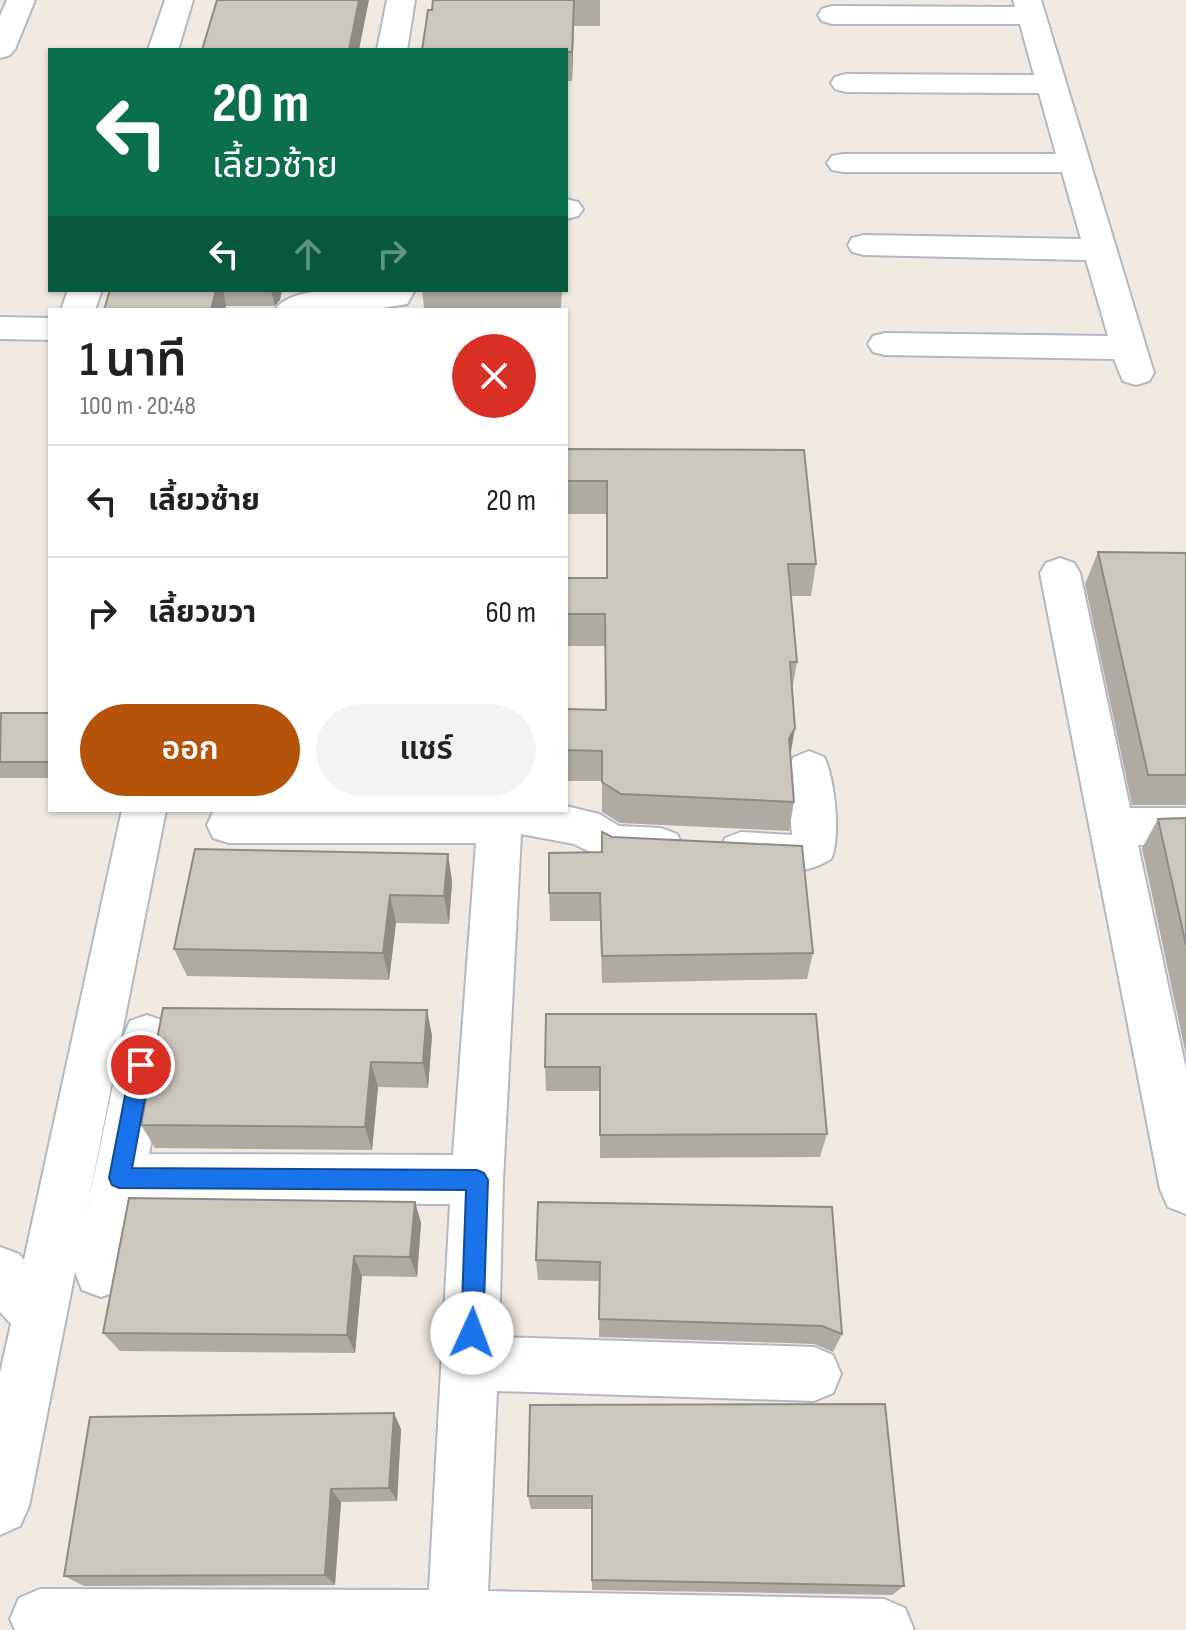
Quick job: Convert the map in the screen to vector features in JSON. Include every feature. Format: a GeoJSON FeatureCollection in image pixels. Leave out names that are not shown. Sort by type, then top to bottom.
{"type":"FeatureCollection","features":[{"type":"Feature","properties":{"kind":"street"},"geometry":{"type":"LineString","coordinates":[[0,49],[21,0]]}},
{"type":"Feature","properties":{"kind":"street"},"geometry":{"type":"LineString","coordinates":[[164,48],[179,0]]}},
{"type":"Feature","properties":{"kind":"street"},"geometry":{"type":"LineString","coordinates":[[392,48],[401,0]]}},
{"type":"Feature","properties":{"kind":"street"},"geometry":{"type":"LineString","coordinates":[[832,15],[1029,8],[1132,360],[885,344]]}},
{"type":"Feature","properties":{"kind":"street"},"geometry":{"type":"LineString","coordinates":[[846,83],[1052,84]]}},
{"type":"Feature","properties":{"kind":"street"},"geometry":{"type":"LineString","coordinates":[[843,163],[1075,163]]}},
{"type":"Feature","properties":{"kind":"street"},"geometry":{"type":"LineString","coordinates":[[864,245],[1100,250]]}},
{"type":"Feature","properties":{"kind":"street"},"geometry":{"type":"LineString","coordinates":[[298,308],[315,302],[383,299],[395,296],[397,292]]}},
{"type":"Feature","properties":{"kind":"street"},"geometry":{"type":"LineString","coordinates":[[0,328],[48,329]]}},
{"type":"Feature","properties":{"kind":"street"},"geometry":{"type":"LineString","coordinates":[[1060,573],[1180,1134],[1186,1189]]}},
{"type":"Feature","properties":{"kind":"street"},"geometry":{"type":"LineString","coordinates":[[229,825],[499,816],[583,827],[612,844],[797,853],[809,851],[815,846],[809,769]]}},
{"type":"Feature","properties":{"kind":"street"},"geometry":{"type":"LineString","coordinates":[[0,1506],[144,812]]}},
{"type":"Feature","properties":{"kind":"street"},"geometry":{"type":"LineString","coordinates":[[456,1625],[471,1363],[477,1180],[499,816]]}},
{"type":"Feature","properties":{"kind":"street"},"geometry":{"type":"LineString","coordinates":[[1112,827],[1186,826]]}},
{"type":"Feature","properties":{"kind":"street"},"geometry":{"type":"LineString","coordinates":[[101,1271],[147,1037]]}},
{"type":"Feature","properties":{"kind":"street"},"geometry":{"type":"LineString","coordinates":[[119,1178],[477,1180]]}},
{"type":"Feature","properties":{"kind":"street"},"geometry":{"type":"LineString","coordinates":[[0,1273],[38,1314]]}},
{"type":"Feature","properties":{"kind":"street"},"geometry":{"type":"LineString","coordinates":[[471,1363],[814,1374]]}},
{"type":"Feature","properties":{"kind":"street"},"geometry":{"type":"LineString","coordinates":[[40,1619],[884,1629]]}},
{"type":"Feature","properties":{"kind":"building"},"geometry":{"type":"Polygon","coordinates":[[[217,0],[359,0],[349,48],[203,48],[217,0]]]}},
{"type":"Feature","properties":{"kind":"building"},"geometry":{"type":"Polygon","coordinates":[[[433,0],[574,0],[572,52],[568,52],[568,48],[422,48],[428,10],[432,10],[433,0]]]}},
{"type":"Feature","properties":{"kind":"building"},"geometry":{"type":"Polygon","coordinates":[[[109,292],[216,292],[212,308],[105,308],[109,292]]]}},
{"type":"Feature","properties":{"kind":"building"},"geometry":{"type":"Polygon","coordinates":[[[568,449],[804,450],[816,564],[788,564],[797,662],[790,662],[795,728],[789,739],[794,802],[621,794],[602,782],[602,751],[568,750],[568,709],[606,710],[605,614],[568,614],[568,578],[607,578],[607,481],[568,481],[568,449]]]}},
{"type":"Feature","properties":{"kind":"building"},"geometry":{"type":"Polygon","coordinates":[[[1098,552],[1186,553],[1186,775],[1148,775],[1098,552]]]}},
{"type":"Feature","properties":{"kind":"building"},"geometry":{"type":"Polygon","coordinates":[[[1,713],[48,713],[48,762],[0,762],[1,713]]]}},
{"type":"Feature","properties":{"kind":"building"},"geometry":{"type":"Polygon","coordinates":[[[1186,818],[1186,945],[1158,819],[1186,818]]]}},
{"type":"Feature","properties":{"kind":"building"},"geometry":{"type":"Polygon","coordinates":[[[602,832],[612,837],[802,846],[813,953],[602,956],[600,893],[549,893],[549,853],[602,852],[602,832]]]}},
{"type":"Feature","properties":{"kind":"building"},"geometry":{"type":"Polygon","coordinates":[[[195,849],[448,854],[444,896],[390,895],[383,953],[174,949],[195,849]]]}},
{"type":"Feature","properties":{"kind":"building"},"geometry":{"type":"Polygon","coordinates":[[[163,1008],[427,1010],[423,1063],[371,1062],[365,1127],[141,1125],[163,1008]]]}},
{"type":"Feature","properties":{"kind":"building"},"geometry":{"type":"Polygon","coordinates":[[[546,1014],[816,1014],[827,1134],[600,1135],[600,1067],[545,1067],[546,1014]]]}},
{"type":"Feature","properties":{"kind":"building"},"geometry":{"type":"Polygon","coordinates":[[[129,1198],[415,1202],[410,1257],[354,1256],[347,1335],[103,1333],[129,1198]]]}},
{"type":"Feature","properties":{"kind":"building"},"geometry":{"type":"Polygon","coordinates":[[[538,1202],[832,1207],[842,1334],[822,1326],[599,1319],[600,1262],[536,1260],[538,1202]]]}},
{"type":"Feature","properties":{"kind":"building"},"geometry":{"type":"Polygon","coordinates":[[[885,1404],[904,1586],[592,1580],[592,1496],[528,1496],[530,1405],[885,1404]]]}},
{"type":"Feature","properties":{"kind":"building"},"geometry":{"type":"Polygon","coordinates":[[[394,1413],[389,1488],[331,1489],[325,1575],[64,1576],[90,1417],[394,1413]]]}},
{"type":"Feature","properties":{"kind":"route"},"geometry":{"type":"LineString","coordinates":[[141,1065],[119,1178],[477,1180],[472,1333]]}}]}
